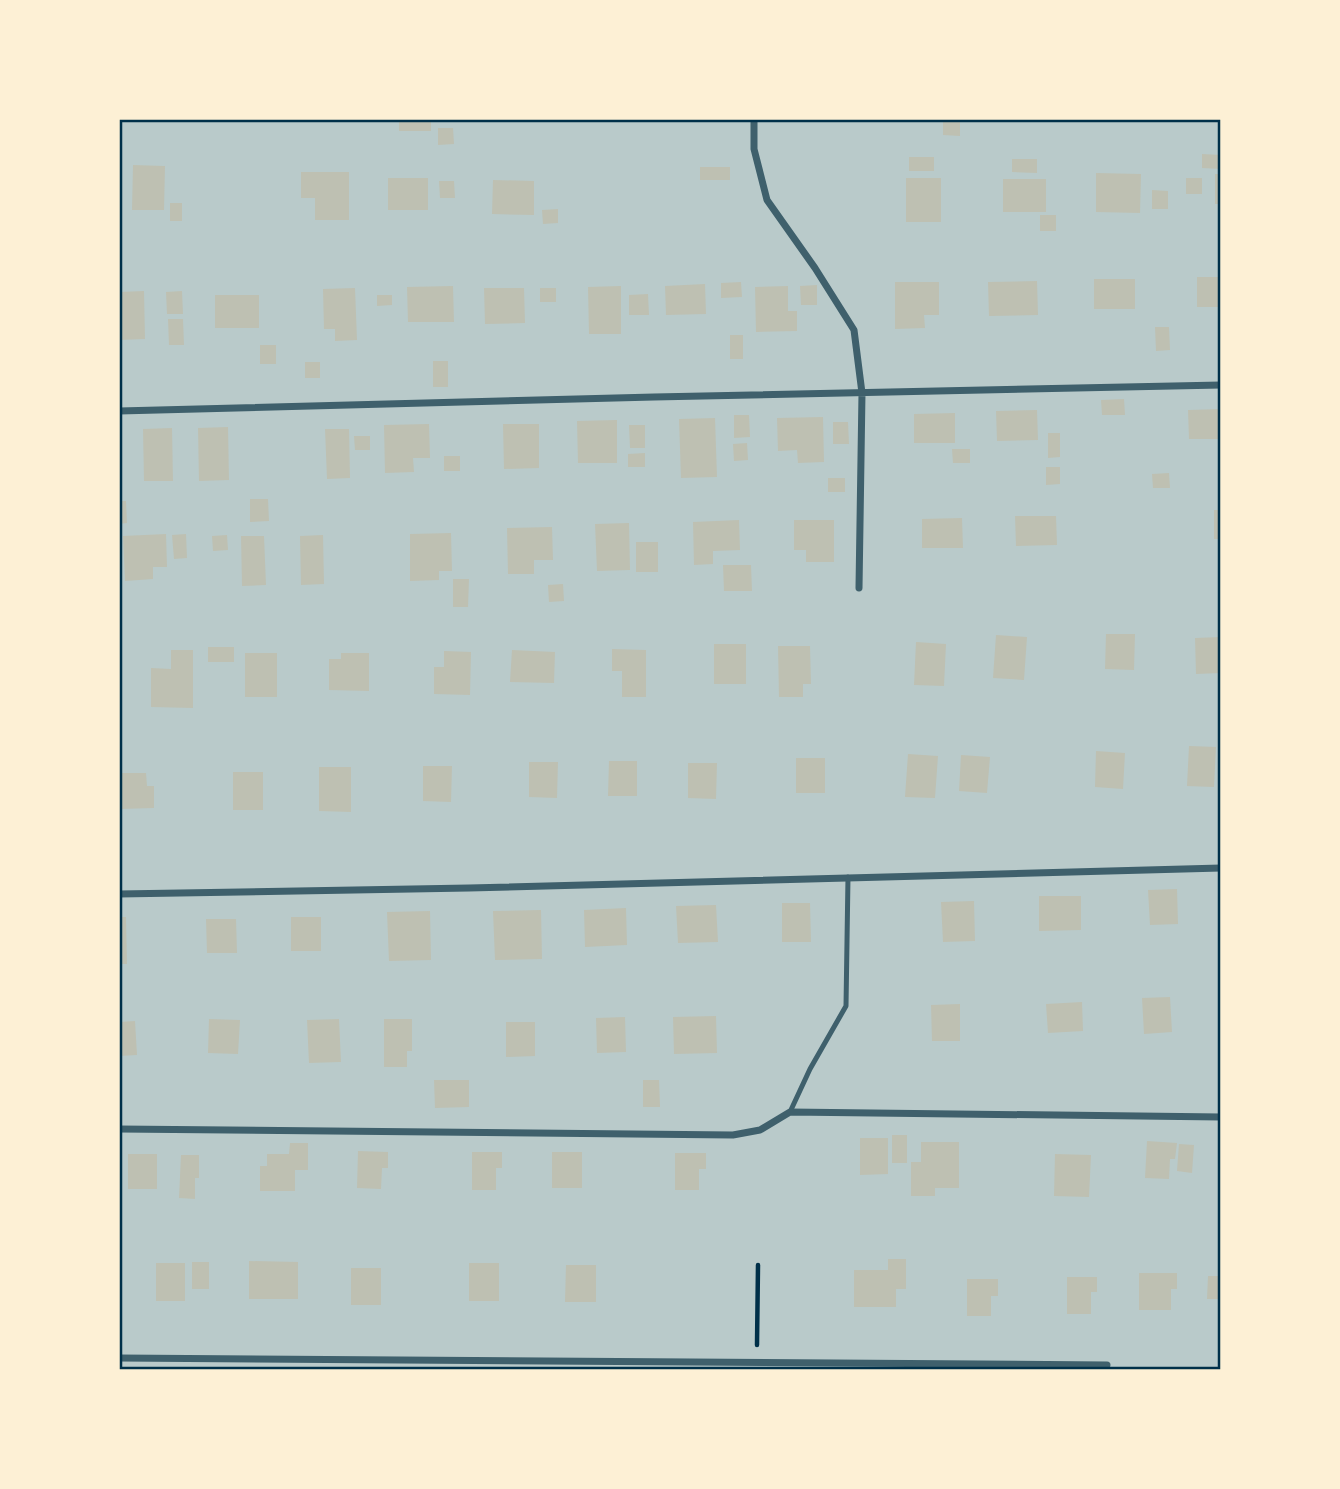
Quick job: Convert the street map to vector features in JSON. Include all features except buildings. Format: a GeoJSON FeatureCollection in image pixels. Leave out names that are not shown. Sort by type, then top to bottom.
{"type":"FeatureCollection","features":[{"type":"Feature","properties":{"kind":"street"},"geometry":{"type":"LineString","coordinates":[[754,119],[754,149],[767,200],[815,268],[853,330],[862,393],[859,588]]}},
{"type":"Feature","properties":{"kind":"street"},"geometry":{"type":"LineString","coordinates":[[119,411],[641,397],[1221,386]]}},
{"type":"Feature","properties":{"kind":"street"},"geometry":{"type":"LineString","coordinates":[[119,894],[469,888],[1221,868]]}},
{"type":"Feature","properties":{"kind":"street"},"geometry":{"type":"LineString","coordinates":[[119,1129],[733,1135],[760,1130],[790,1112],[1221,1116]]}},
{"type":"Feature","properties":{"kind":"street"},"geometry":{"type":"LineString","coordinates":[[119,1358],[1107,1365]]}},
{"type":"Feature","properties":{"kind":"lane"},"geometry":{"type":"LineString","coordinates":[[790,1112],[810,1069],[846,1006],[848,877]]}},
{"type":"Feature","properties":{"kind":"path"},"geometry":{"type":"LineString","coordinates":[[757,1363],[758,1265]]}},
{"type":"Feature","properties":{"kind":"shaded area"},"geometry":{"type":"Polygon","coordinates":[[[119,119],[1221,119],[1221,1370],[119,1370],[119,119]]]}}]}
